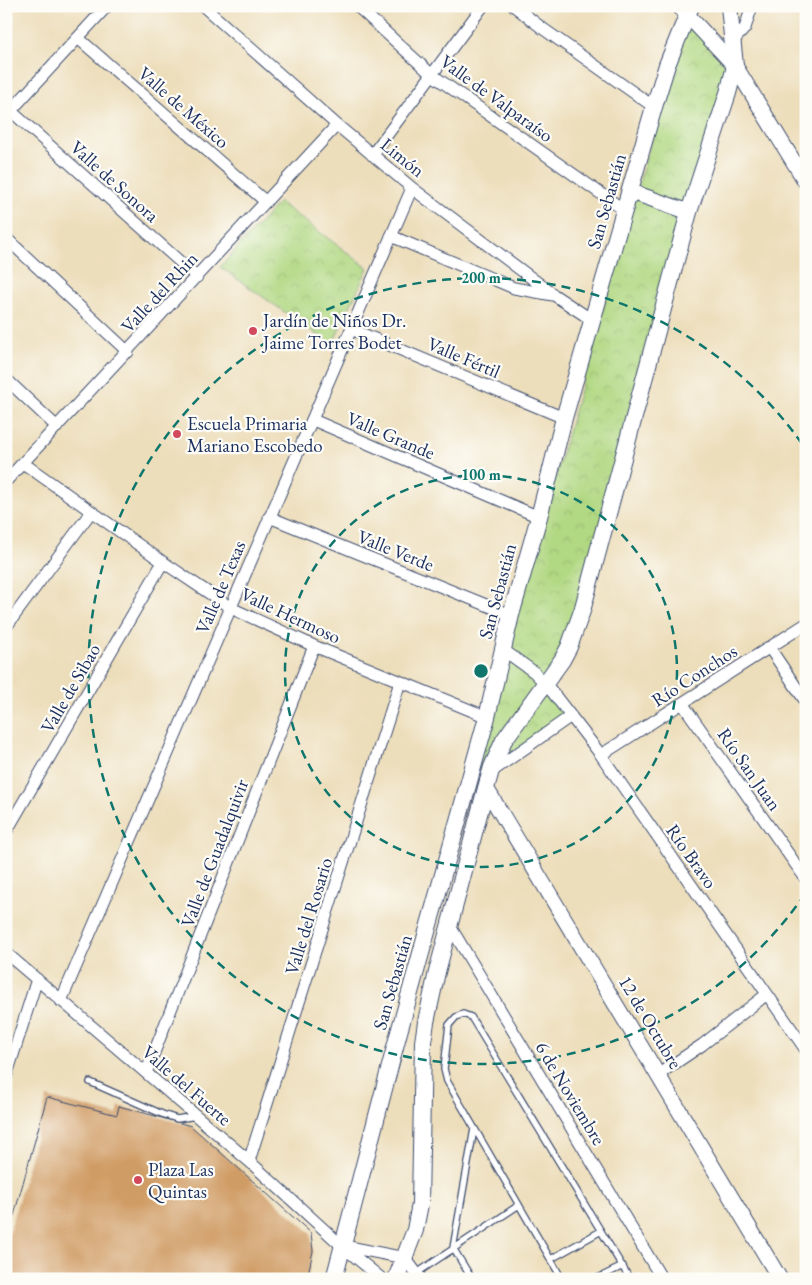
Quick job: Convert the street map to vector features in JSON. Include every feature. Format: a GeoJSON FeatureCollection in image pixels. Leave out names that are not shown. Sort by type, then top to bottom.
{"type":"FeatureCollection","features":[{"type":"Feature","properties":{"kind":"main road"},"geometry":{"type":"LineString","coordinates":[[396,1279],[415,1230],[420,1204],[423,1042],[436,972],[488,780],[504,740],[546,684],[569,647],[582,611],[689,212],[735,66],[729,6]]}},
{"type":"Feature","properties":{"kind":"main road","name":"San Sebastián"},"geometry":{"type":"LineString","coordinates":[[334,1279],[399,1032],[487,717],[502,649],[539,517],[564,418],[654,106],[686,9]]}},
{"type":"Feature","properties":{"kind":"street"},"geometry":{"type":"LineString","coordinates":[[8,114],[106,6]]}},
{"type":"Feature","properties":{"kind":"street","name":"Limón"},"geometry":{"type":"LineString","coordinates":[[203,6],[337,126],[412,188],[554,295],[592,320]]}},
{"type":"Feature","properties":{"kind":"street","name":"Valle de Valparaíso"},"geometry":{"type":"LineString","coordinates":[[357,6],[431,74],[624,210]]}},
{"type":"Feature","properties":{"kind":"street"},"geometry":{"type":"LineString","coordinates":[[372,155],[483,6]]}},
{"type":"Feature","properties":{"kind":"street"},"geometry":{"type":"LineString","coordinates":[[514,6],[542,28],[654,106]]}},
{"type":"Feature","properties":{"kind":"street"},"geometry":{"type":"LineString","coordinates":[[733,41],[745,28],[752,6]]}},
{"type":"Feature","properties":{"kind":"street"},"geometry":{"type":"LineString","coordinates":[[686,9],[735,66],[806,182]]}},
{"type":"Feature","properties":{"kind":"street","name":"Valle de México"},"geometry":{"type":"LineString","coordinates":[[78,38],[266,202]]}},
{"type":"Feature","properties":{"kind":"street","name":"Valle de Sonora"},"geometry":{"type":"LineString","coordinates":[[8,114],[197,277]]}},
{"type":"Feature","properties":{"kind":"street","name":"Valle del Rhin"},"geometry":{"type":"LineString","coordinates":[[6,481],[337,126]]}},
{"type":"Feature","properties":{"kind":"street","name":"Valle de Texas"},"geometry":{"type":"LineString","coordinates":[[61,1001],[412,188]]}},
{"type":"Feature","properties":{"kind":"street"},"geometry":{"type":"LineString","coordinates":[[629,191],[689,212]]}},
{"type":"Feature","properties":{"kind":"street"},"geometry":{"type":"LineString","coordinates":[[391,236],[514,288],[554,295]]}},
{"type":"Feature","properties":{"kind":"street"},"geometry":{"type":"LineString","coordinates":[[6,238],[128,352]]}},
{"type":"Feature","properties":{"kind":"street","name":"Valle Fértil"},"geometry":{"type":"LineString","coordinates":[[351,329],[564,418]]}},
{"type":"Feature","properties":{"kind":"street"},"geometry":{"type":"LineString","coordinates":[[6,379],[57,426]]}},
{"type":"Feature","properties":{"kind":"street","name":"Valle Grande"},"geometry":{"type":"LineString","coordinates":[[313,420],[539,517]]}},
{"type":"Feature","properties":{"kind":"street","name":"Valle Hermoso"},"geometry":{"type":"LineString","coordinates":[[23,463],[231,608],[314,646],[487,717]]}},
{"type":"Feature","properties":{"kind":"street"},"geometry":{"type":"LineString","coordinates":[[6,627],[91,512]]}},
{"type":"Feature","properties":{"kind":"street","name":"Valle Verde"},"geometry":{"type":"LineString","coordinates":[[269,517],[511,615]]}},
{"type":"Feature","properties":{"kind":"street","name":"Valle de Sibao"},"geometry":{"type":"LineString","coordinates":[[6,832],[163,562]]}},
{"type":"Feature","properties":{"kind":"street","name":"Río Conchos"},"geometry":{"type":"LineString","coordinates":[[601,755],[806,624]]}},
{"type":"Feature","properties":{"kind":"street","name":"Valle de Guadalquivir"},"geometry":{"type":"LineString","coordinates":[[146,1073],[314,646]]}},
{"type":"Feature","properties":{"kind":"street"},"geometry":{"type":"LineString","coordinates":[[768,647],[806,702]]}},
{"type":"Feature","properties":{"kind":"street","name":"Río Bravo"},"geometry":{"type":"LineString","coordinates":[[502,649],[534,672],[546,684],[601,755],[806,1050]]}},
{"type":"Feature","properties":{"kind":"street","name":"Valle del Rosario"},"geometry":{"type":"LineString","coordinates":[[249,1161],[400,682]]}},
{"type":"Feature","properties":{"kind":"street","name":"Río San Juan"},"geometry":{"type":"LineString","coordinates":[[682,703],[806,879]]}},
{"type":"Feature","properties":{"kind":"street"},"geometry":{"type":"LineString","coordinates":[[488,780],[571,716]]}},
{"type":"Feature","properties":{"kind":"street","name":"12 de Octubre"},"geometry":{"type":"LineString","coordinates":[[488,780],[780,1279]]}},
{"type":"Feature","properties":{"kind":"street","name":"6 de Noviembre"},"geometry":{"type":"LineString","coordinates":[[450,926],[662,1279]]}},
{"type":"Feature","properties":{"kind":"street","name":"Valle del Fuerte"},"geometry":{"type":"LineString","coordinates":[[6,953],[249,1161],[342,1246],[382,1279]]}},
{"type":"Feature","properties":{"kind":"street"},"geometry":{"type":"LineString","coordinates":[[6,962],[20,966]]}},
{"type":"Feature","properties":{"kind":"street"},"geometry":{"type":"LineString","coordinates":[[6,1076],[9,1058],[37,979]]}},
{"type":"Feature","properties":{"kind":"street"},"geometry":{"type":"LineString","coordinates":[[659,1074],[708,1040],[767,994]]}},
{"type":"Feature","properties":{"kind":"street"},"geometry":{"type":"LineString","coordinates":[[342,1246],[405,1258],[419,1276]]}},
{"type":"Feature","properties":{"kind":"lane"},"geometry":{"type":"LineString","coordinates":[[562,1279],[446,1081],[444,1069],[449,1025],[456,1017],[463,1014],[471,1017],[630,1279]]}},
{"type":"Feature","properties":{"kind":"lane"},"geometry":{"type":"LineString","coordinates":[[90,1082],[177,1119],[196,1116]]}},
{"type":"Feature","properties":{"kind":"lane"},"geometry":{"type":"LineString","coordinates":[[472,1279],[453,1248],[474,1129]]}},
{"type":"Feature","properties":{"kind":"lane"},"geometry":{"type":"LineString","coordinates":[[419,1276],[453,1248],[519,1205]]}},
{"type":"Feature","properties":{"kind":"lane"},"geometry":{"type":"LineString","coordinates":[[550,1259],[601,1231]]}},
{"type":"Feature","properties":{"kind":"lane"},"geometry":{"type":"LineString","coordinates":[[596,1279],[623,1266]]}},
{"type":"Feature","properties":{"kind":"green space"},"geometry":{"type":"Polygon","coordinates":[[[687,14],[735,66],[582,611],[546,684],[571,716],[490,773],[473,766],[687,14]]]}},
{"type":"Feature","properties":{"kind":"green space"},"geometry":{"type":"Polygon","coordinates":[[[279,202],[368,268],[332,345],[220,267],[279,202]]]}},
{"type":"Feature","properties":{"kind":"building","name":"Plaza Las Quintas"},"geometry":{"type":"Polygon","coordinates":[[[47,1097],[117,1115],[119,1106],[191,1126],[311,1233],[313,1251],[307,1279],[6,1279],[6,1244],[47,1097]]]}},
{"type":"Feature","properties":{"kind":"place","name":"Jardín de Niños Dr. Jaime Torres Bodet"},"geometry":{"type":"Point","coordinates":[253,331]}},
{"type":"Feature","properties":{"kind":"place","name":"Escuela Primaria Mariano Escobedo"},"geometry":{"type":"Point","coordinates":[177,434]}},
{"type":"Feature","properties":{"kind":"place","name":"Plaza Las Quintas"},"geometry":{"type":"Point","coordinates":[138,1180]}}]}
